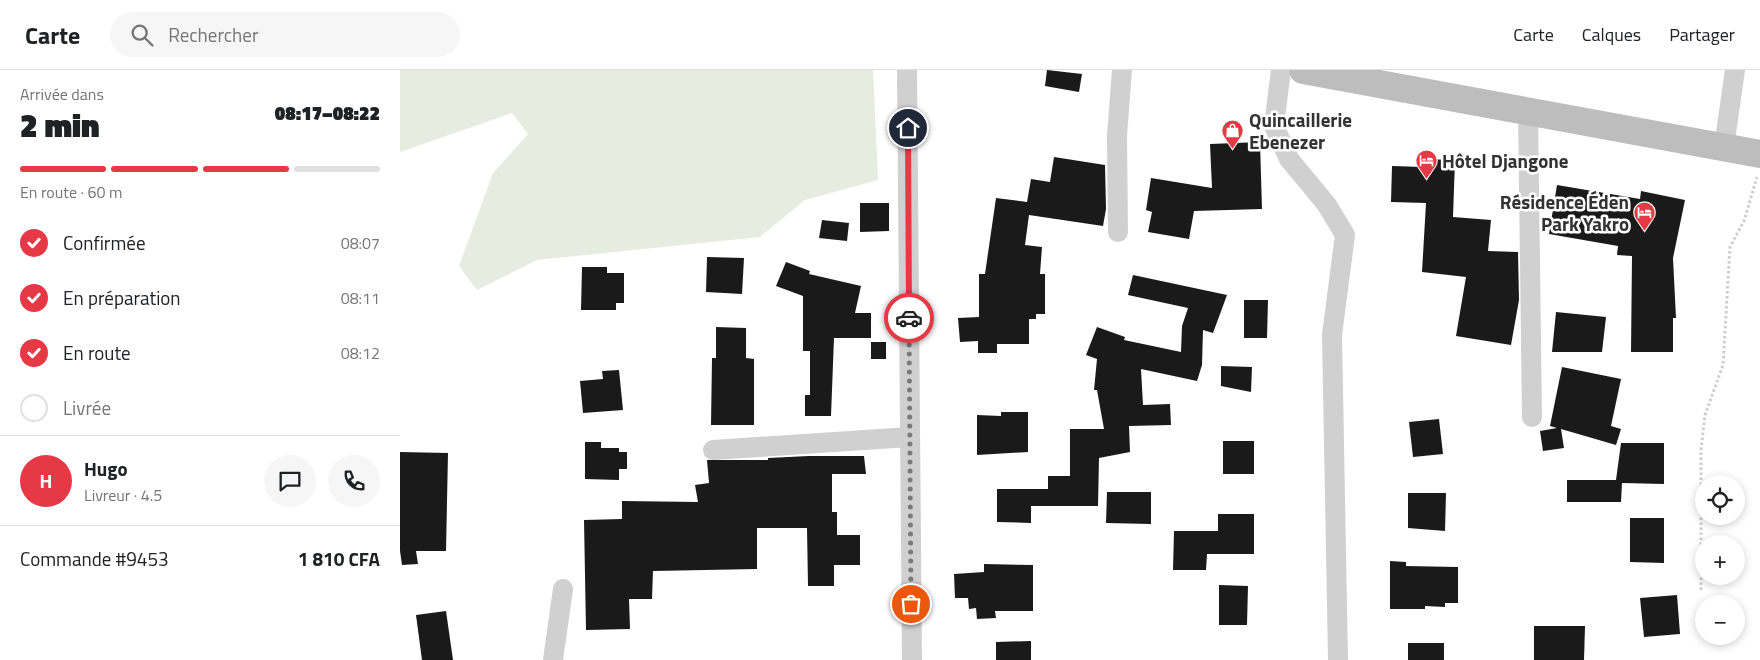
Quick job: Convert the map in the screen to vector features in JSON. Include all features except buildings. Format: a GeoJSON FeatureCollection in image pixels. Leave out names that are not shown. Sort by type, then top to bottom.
{"type":"FeatureCollection","features":[{"type":"Feature","properties":{"kind":"street"},"geometry":{"type":"LineString","coordinates":[[907,70],[912,660]]}},
{"type":"Feature","properties":{"kind":"street"},"geometry":{"type":"LineString","coordinates":[[1118,232],[1117,136],[1122,70]]}},
{"type":"Feature","properties":{"kind":"street"},"geometry":{"type":"LineString","coordinates":[[1282,70],[1274,126],[1289,159],[1327,205],[1345,235],[1332,335],[1338,660]]}},
{"type":"Feature","properties":{"kind":"street"},"geometry":{"type":"LineString","coordinates":[[1303,70],[1724,147],[1759,165]]}},
{"type":"Feature","properties":{"kind":"street"},"geometry":{"type":"LineString","coordinates":[[1724,147],[1735,70]]}},
{"type":"Feature","properties":{"kind":"street"},"geometry":{"type":"LineString","coordinates":[[1528,110],[1532,417]]}},
{"type":"Feature","properties":{"kind":"street"},"geometry":{"type":"LineString","coordinates":[[713,450],[910,437]]}},
{"type":"Feature","properties":{"kind":"street"},"geometry":{"type":"LineString","coordinates":[[553,660],[562,589]]}},
{"type":"Feature","properties":{"kind":"path"},"geometry":{"type":"LineString","coordinates":[[1701,590],[1700,450],[1705,415],[1723,365],[1730,247],[1744,221],[1759,165]]}},
{"type":"Feature","properties":{"kind":"shaded area"},"geometry":{"type":"Polygon","coordinates":[[[400,70],[873,70],[878,180],[805,200],[760,237],[537,260],[477,290],[459,266],[493,173],[528,134],[512,113],[400,152],[400,70]]]}},
{"type":"Feature","properties":{"kind":"way so far"},"geometry":{"type":"LineString","coordinates":[[909,318],[911,604]]}},
{"type":"Feature","properties":{"kind":"place","name":"Quincaillerie Ebenezer"},"geometry":{"type":"Point","coordinates":[1233,150]}},
{"type":"Feature","properties":{"kind":"place","name":"Hôtel Djangone"},"geometry":{"type":"Point","coordinates":[1426,180]}},
{"type":"Feature","properties":{"kind":"place","name":"Résidence Éden Park Yakro"},"geometry":{"type":"Point","coordinates":[1645,232]}},
{"type":"Feature","properties":{"kind":"route"},"geometry":{"type":"LineString","coordinates":[[908,128],[909,318]]}}]}
